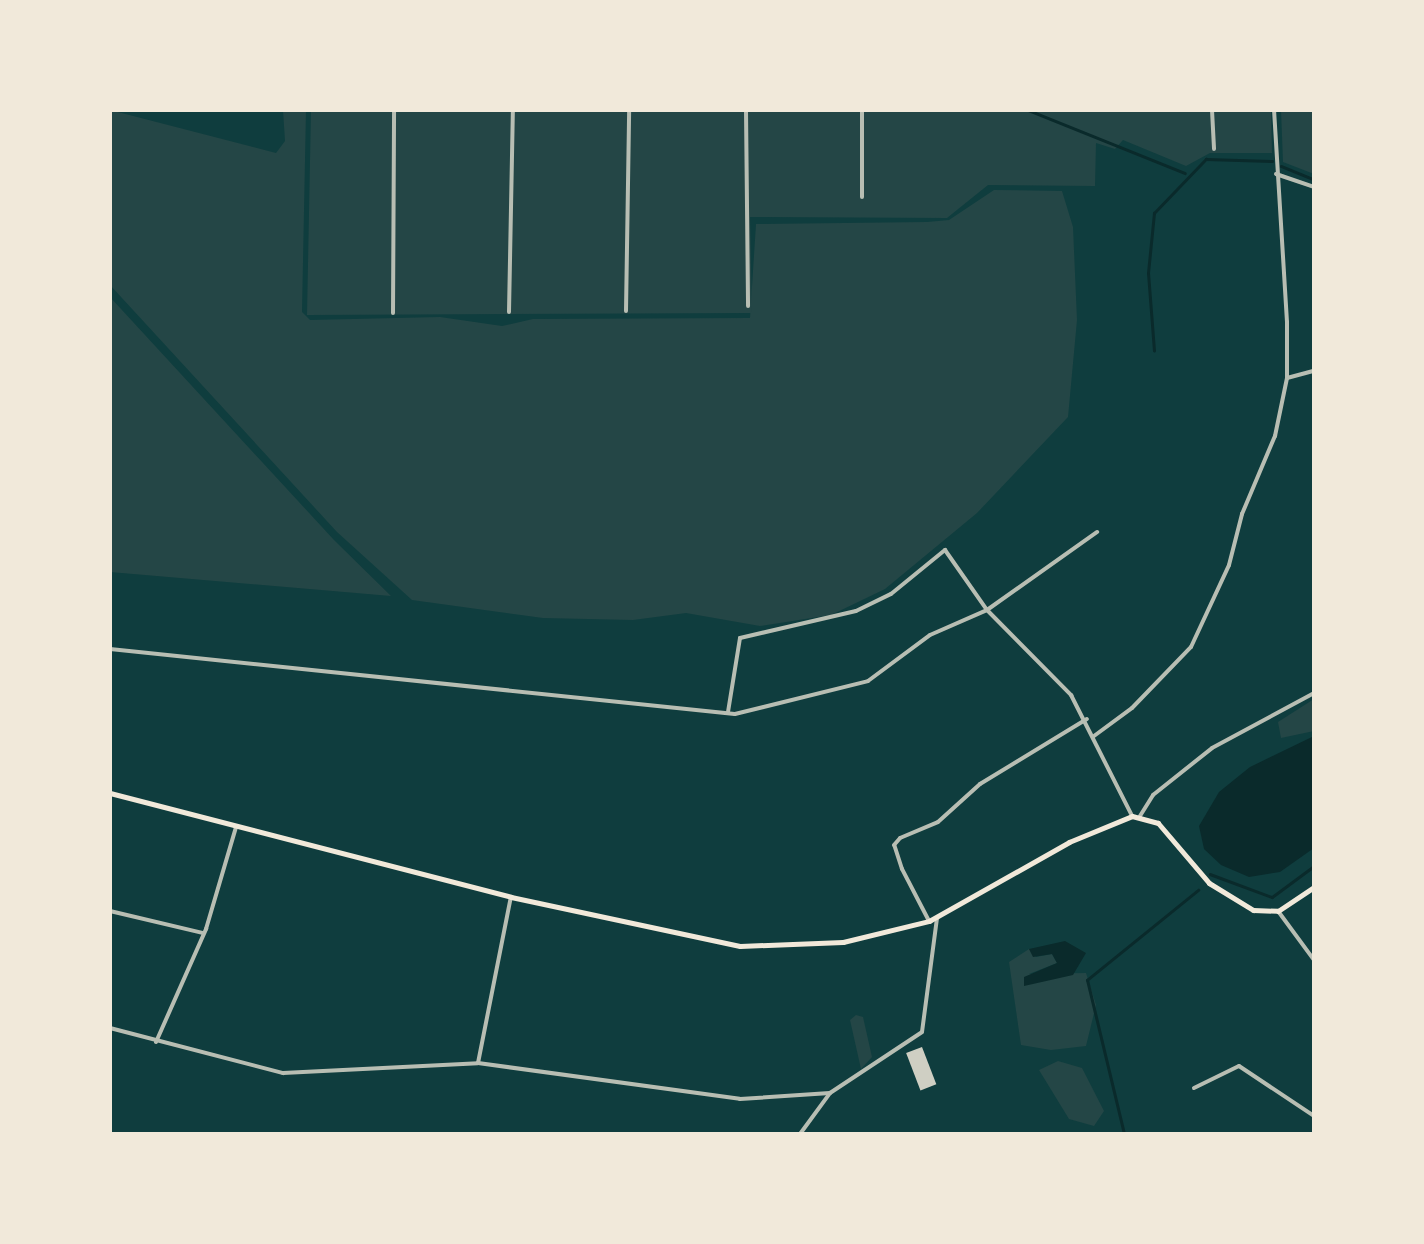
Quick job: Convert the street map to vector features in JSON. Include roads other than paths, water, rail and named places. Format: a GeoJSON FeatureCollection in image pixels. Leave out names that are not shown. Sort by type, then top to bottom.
{"type":"FeatureCollection","features":[{"type":"Feature","properties":{"kind":"main road"},"geometry":{"type":"LineString","coordinates":[[110,794],[701,942],[775,948],[843,942],[930,921],[1069,842],[1136,816],[1158,823],[1230,898],[1253,910],[1278,911],[1314,887]]}},
{"type":"Feature","properties":{"kind":"street"},"geometry":{"type":"LineString","coordinates":[[393,314],[394,110]]}},
{"type":"Feature","properties":{"kind":"street"},"geometry":{"type":"LineString","coordinates":[[509,312],[512,110]]}},
{"type":"Feature","properties":{"kind":"street"},"geometry":{"type":"LineString","coordinates":[[626,311],[629,110]]}},
{"type":"Feature","properties":{"kind":"street"},"geometry":{"type":"LineString","coordinates":[[746,110],[748,306]]}},
{"type":"Feature","properties":{"kind":"street"},"geometry":{"type":"LineString","coordinates":[[862,110],[862,196]]}},
{"type":"Feature","properties":{"kind":"street"},"geometry":{"type":"LineString","coordinates":[[1212,110],[1214,149]]}},
{"type":"Feature","properties":{"kind":"street"},"geometry":{"type":"LineString","coordinates":[[1094,736],[1132,708],[1191,647],[1229,565],[1242,514],[1275,436],[1287,378],[1274,110]]}},
{"type":"Feature","properties":{"kind":"street"},"geometry":{"type":"LineString","coordinates":[[1276,174],[1314,187]]}},
{"type":"Feature","properties":{"kind":"street"},"geometry":{"type":"LineString","coordinates":[[1287,378],[1314,371]]}},
{"type":"Feature","properties":{"kind":"street"},"geometry":{"type":"LineString","coordinates":[[110,648],[728,713],[856,687],[930,635],[987,610],[1097,532]]}},
{"type":"Feature","properties":{"kind":"street"},"geometry":{"type":"LineString","coordinates":[[728,713],[740,638],[856,612],[891,594],[945,550],[987,610],[1087,719],[1102,766],[1136,816],[1152,795],[1212,748],[1314,693]]}},
{"type":"Feature","properties":{"kind":"street"},"geometry":{"type":"LineString","coordinates":[[930,921],[902,870],[894,845],[900,838],[938,822],[980,784],[1087,719]]}},
{"type":"Feature","properties":{"kind":"street"},"geometry":{"type":"LineString","coordinates":[[156,1042],[203,933],[236,826]]}},
{"type":"Feature","properties":{"kind":"street"},"geometry":{"type":"LineString","coordinates":[[478,1063],[511,897]]}},
{"type":"Feature","properties":{"kind":"street"},"geometry":{"type":"LineString","coordinates":[[110,911],[203,933]]}},
{"type":"Feature","properties":{"kind":"street"},"geometry":{"type":"LineString","coordinates":[[1278,911],[1314,960]]}},
{"type":"Feature","properties":{"kind":"street"},"geometry":{"type":"LineString","coordinates":[[800,1134],[830,1093],[922,1032],[937,918]]}},
{"type":"Feature","properties":{"kind":"street"},"geometry":{"type":"LineString","coordinates":[[110,1028],[283,1074],[478,1063],[772,1102],[830,1093]]}},
{"type":"Feature","properties":{"kind":"street"},"geometry":{"type":"LineString","coordinates":[[1194,1088],[1239,1066],[1314,1116]]}},
{"type":"Feature","properties":{"kind":"waterway"},"geometry":{"type":"LineString","coordinates":[[1028,110],[1185,173]]}},
{"type":"Feature","properties":{"kind":"waterway"},"geometry":{"type":"LineString","coordinates":[[1154,351],[1148,273],[1154,213],[1206,159],[1272,161]]}},
{"type":"Feature","properties":{"kind":"waterway"},"geometry":{"type":"LineString","coordinates":[[1281,166],[1314,179]]}},
{"type":"Feature","properties":{"kind":"waterway"},"geometry":{"type":"LineString","coordinates":[[1210,874],[1272,897],[1314,866]]}},
{"type":"Feature","properties":{"kind":"waterway"},"geometry":{"type":"LineString","coordinates":[[1124,1134],[1087,980],[1198,890]]}}]}
